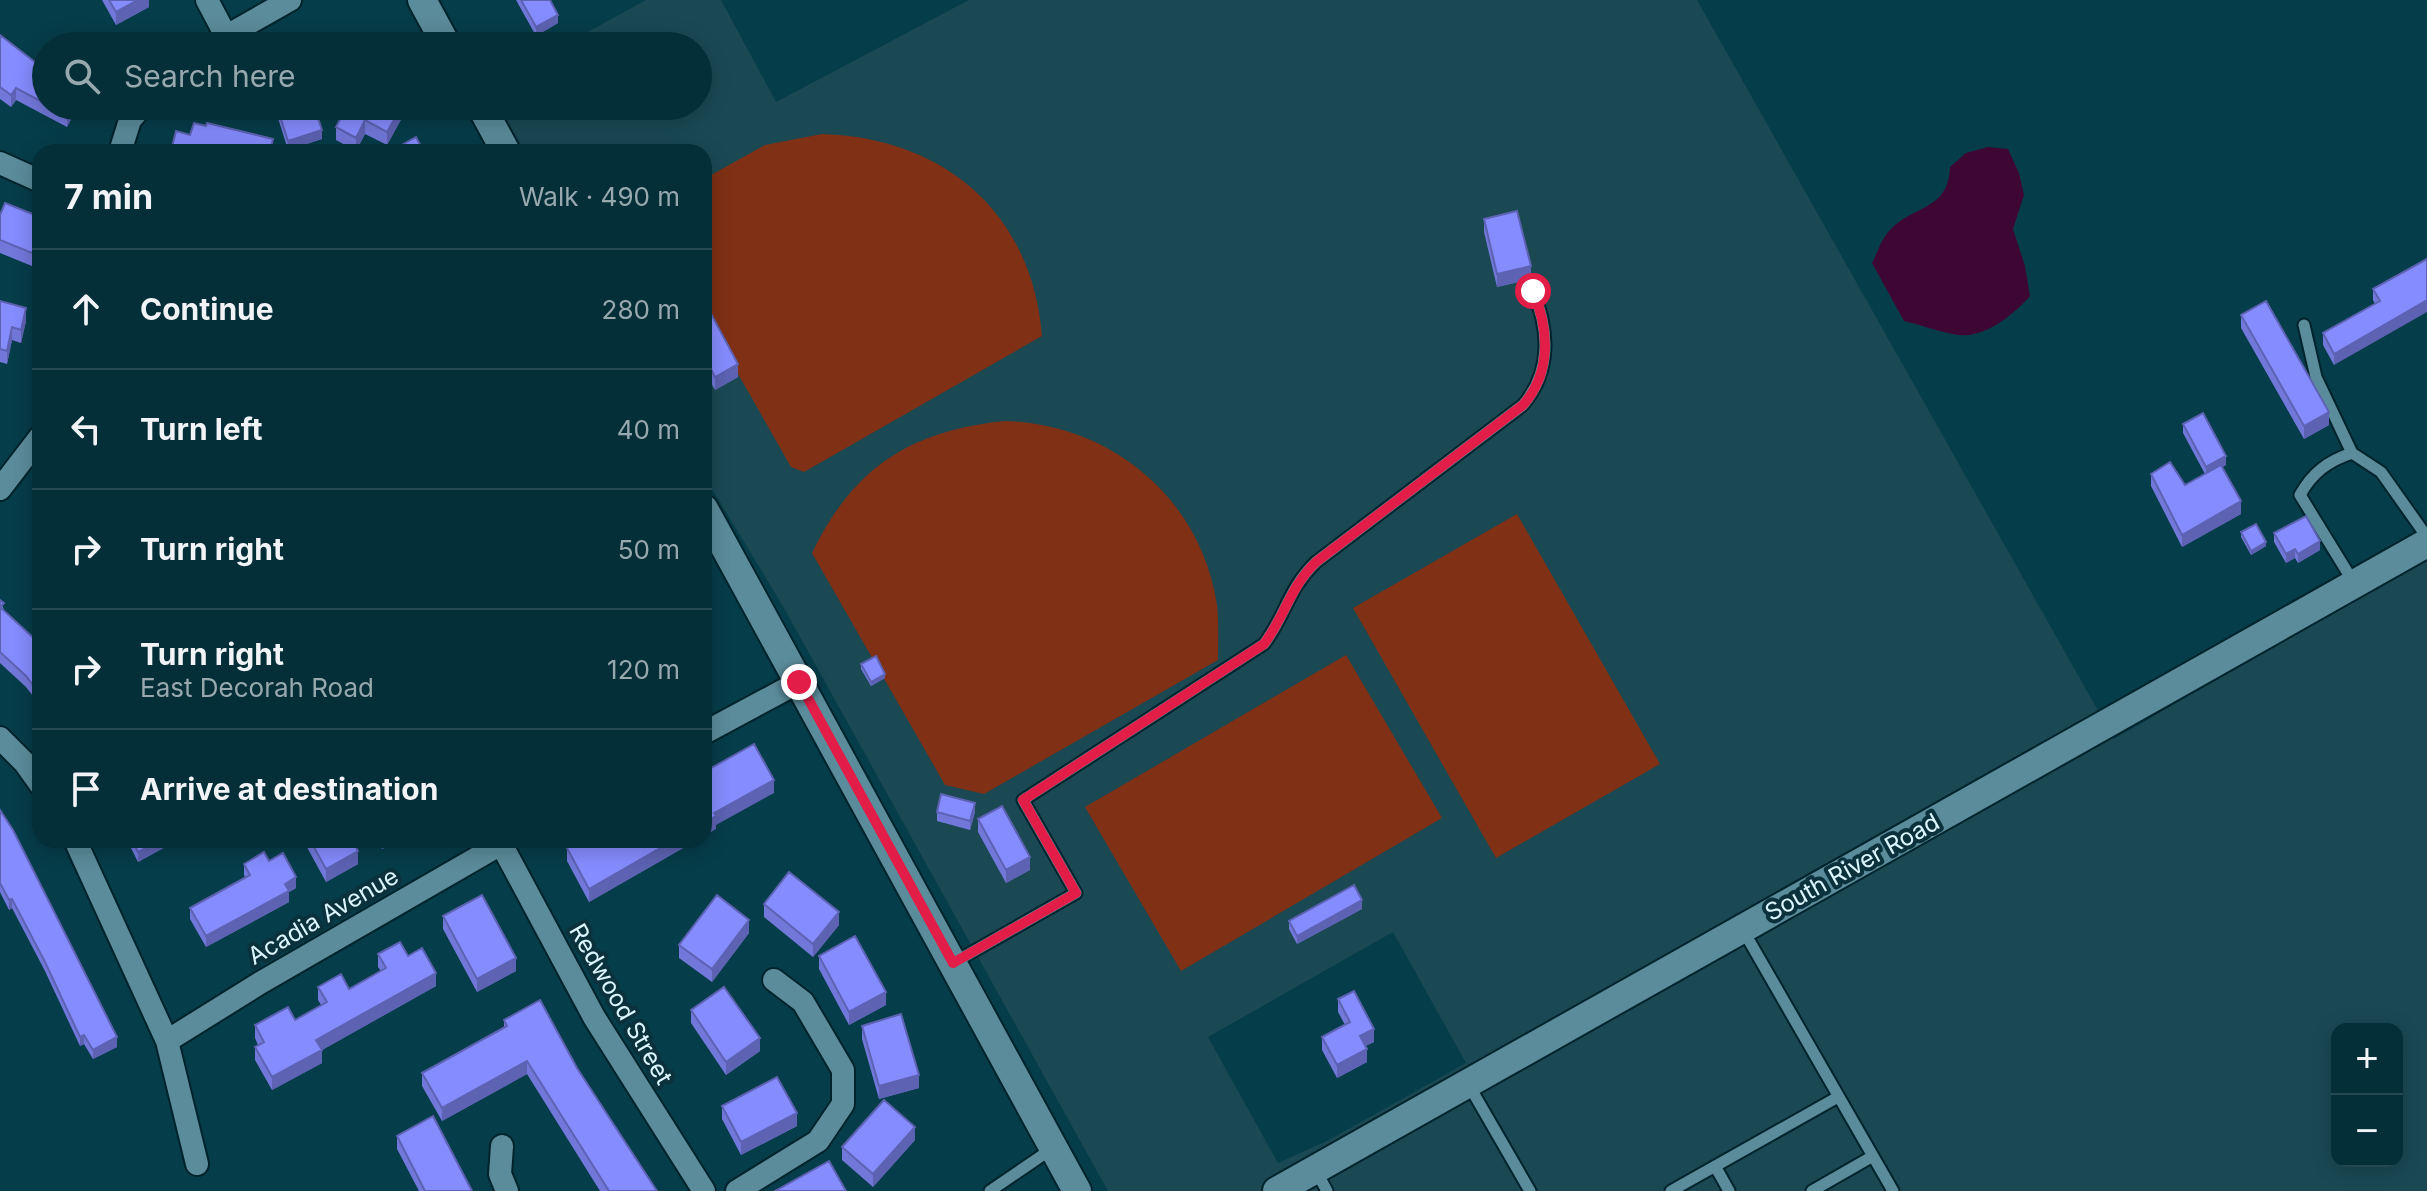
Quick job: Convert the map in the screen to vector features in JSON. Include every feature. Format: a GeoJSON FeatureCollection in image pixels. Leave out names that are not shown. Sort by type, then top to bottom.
{"type":"FeatureCollection","features":[{"type":"Feature","properties":{"kind":"street"},"geometry":{"type":"LineString","coordinates":[[207,0],[216,32]]}},
{"type":"Feature","properties":{"kind":"street"},"geometry":{"type":"LineString","coordinates":[[234,32],[290,0]]}},
{"type":"Feature","properties":{"kind":"street"},"geometry":{"type":"LineString","coordinates":[[422,0],[439,32]]}},
{"type":"Feature","properties":{"kind":"street"},"geometry":{"type":"LineString","coordinates":[[122,144],[130,120]]}},
{"type":"Feature","properties":{"kind":"street"},"geometry":{"type":"LineString","coordinates":[[489,120],[502,144]]}},
{"type":"Feature","properties":{"kind":"street"},"geometry":{"type":"LineString","coordinates":[[0,163],[32,177]]}},
{"type":"Feature","properties":{"kind":"street"},"geometry":{"type":"LineString","coordinates":[[0,489],[32,447]]}},
{"type":"Feature","properties":{"kind":"street"},"geometry":{"type":"LineString","coordinates":[[712,524],[1077,1191]]}},
{"type":"Feature","properties":{"kind":"street","name":"South River Road"},"geometry":{"type":"LineString","coordinates":[[1277,1191],[1321,1180],[1467,1082],[1743,929],[2427,540]]}},
{"type":"Feature","properties":{"kind":"street"},"geometry":{"type":"LineString","coordinates":[[712,729],[799,682]]}},
{"type":"Feature","properties":{"kind":"street"},"geometry":{"type":"LineString","coordinates":[[0,738],[32,773]]}},
{"type":"Feature","properties":{"kind":"street"},"geometry":{"type":"LineString","coordinates":[[79,848],[167,1041],[197,1164]]}},
{"type":"Feature","properties":{"kind":"street","name":"Acadia Avenue"},"geometry":{"type":"LineString","coordinates":[[167,1041],[491,848]]}},
{"type":"Feature","properties":{"kind":"street","name":"Redwood Street"},"geometry":{"type":"LineString","coordinates":[[507,848],[594,1017],[704,1191]]}},
{"type":"Feature","properties":{"kind":"street"},"geometry":{"type":"LineString","coordinates":[[737,1191],[818,1141],[843,1104],[843,1070],[803,1002],[774,980]]}},
{"type":"Feature","properties":{"kind":"street"},"geometry":{"type":"LineString","coordinates":[[502,1146],[500,1174],[507,1191]]}},
{"type":"Feature","properties":{"kind":"lane"},"geometry":{"type":"LineString","coordinates":[[953,963],[1076,893],[1023,800],[1264,644],[1276,629],[1293,586],[1316,562],[1509,417],[1529,398],[1540,382],[1545,342],[1544,317],[1533,291]]}},
{"type":"Feature","properties":{"kind":"lane"},"geometry":{"type":"LineString","coordinates":[[2304,325],[2316,377],[2352,453],[2381,472],[2427,540]]}},
{"type":"Feature","properties":{"kind":"lane"},"geometry":{"type":"LineString","coordinates":[[2352,453],[2334,459],[2309,479],[2300,495],[2354,584]]}},
{"type":"Feature","properties":{"kind":"lane"},"geometry":{"type":"LineString","coordinates":[[1743,929],[1893,1191]]}},
{"type":"Feature","properties":{"kind":"lane"},"geometry":{"type":"LineString","coordinates":[[1467,1082],[1530,1191]]}},
{"type":"Feature","properties":{"kind":"lane"},"geometry":{"type":"LineString","coordinates":[[1671,1191],[1838,1097]]}},
{"type":"Feature","properties":{"kind":"lane"},"geometry":{"type":"LineString","coordinates":[[990,1191],[1053,1148]]}},
{"type":"Feature","properties":{"kind":"lane"},"geometry":{"type":"LineString","coordinates":[[1812,1191],[1873,1156]]}},
{"type":"Feature","properties":{"kind":"lane"},"geometry":{"type":"LineString","coordinates":[[1715,1166],[1729,1191]]}},
{"type":"Feature","properties":{"kind":"shaded area"},"geometry":{"type":"Polygon","coordinates":[[[646,0],[721,0],[776,102],[969,0],[1697,0],[2114,739],[2427,559],[2427,1191],[1108,1191],[780,601],[712,489],[712,144],[520,144],[507,120],[712,120],[712,32],[588,32],[646,0]],[[1393,932],[1208,1037],[1278,1163],[1327,1141],[1466,1063],[1393,932]]]}},
{"type":"Feature","properties":{"kind":"shaded area"},"geometry":{"type":"Polygon","coordinates":[[[822,134],[866,139],[906,150],[943,167],[974,190],[1000,219],[1021,253],[1035,292],[1042,336],[804,472],[791,467],[712,328],[712,175],[765,145],[822,134]]]}},
{"type":"Feature","properties":{"kind":"shaded area"},"geometry":{"type":"Polygon","coordinates":[[[1988,147],[2008,149],[2019,173],[2024,195],[2013,229],[2025,266],[2030,296],[1999,323],[1969,335],[1945,333],[1904,321],[1872,263],[1880,245],[1896,225],[1943,193],[1950,167],[1966,153],[1988,147]]]}},
{"type":"Feature","properties":{"kind":"shaded area"},"geometry":{"type":"Polygon","coordinates":[[[1005,421],[1044,425],[1081,436],[1114,452],[1145,474],[1171,501],[1192,532],[1208,566],[1217,605],[1218,660],[984,794],[945,785],[812,553],[846,497],[889,458],[941,433],[1005,421]]]}},
{"type":"Feature","properties":{"kind":"shaded area"},"geometry":{"type":"Polygon","coordinates":[[[1517,514],[1660,764],[1496,858],[1353,608],[1517,514]]]}},
{"type":"Feature","properties":{"kind":"shaded area"},"geometry":{"type":"Polygon","coordinates":[[[1346,655],[1442,818],[1181,971],[1085,807],[1346,655]]]}},
{"type":"Feature","properties":{"kind":"building"},"geometry":{"type":"Polygon","coordinates":[[[109,0],[138,0],[116,12],[109,0]]]}},
{"type":"Feature","properties":{"kind":"building"},"geometry":{"type":"Polygon","coordinates":[[[521,0],[550,0],[558,15],[536,27],[521,0]]]}},
{"type":"Feature","properties":{"kind":"building"},"geometry":{"type":"Polygon","coordinates":[[[0,35],[32,60],[32,97],[16,88],[11,95],[0,87],[0,35]]]}},
{"type":"Feature","properties":{"kind":"building"},"geometry":{"type":"Polygon","coordinates":[[[281,120],[319,120],[322,130],[288,141],[281,120]]]}},
{"type":"Feature","properties":{"kind":"building"},"geometry":{"type":"Polygon","coordinates":[[[340,120],[365,120],[356,138],[336,127],[340,120]]]}},
{"type":"Feature","properties":{"kind":"building"},"geometry":{"type":"Polygon","coordinates":[[[365,120],[394,120],[387,132],[365,120]]]}},
{"type":"Feature","properties":{"kind":"building"},"geometry":{"type":"Polygon","coordinates":[[[194,123],[206,126],[207,123],[273,139],[272,144],[173,144],[176,131],[190,135],[194,123]]]}},
{"type":"Feature","properties":{"kind":"building"},"geometry":{"type":"Polygon","coordinates":[[[416,137],[420,144],[403,144],[416,137]]]}},
{"type":"Feature","properties":{"kind":"building"},"geometry":{"type":"Polygon","coordinates":[[[5,203],[32,214],[32,253],[0,240],[0,215],[5,203]]]}},
{"type":"Feature","properties":{"kind":"building"},"geometry":{"type":"Polygon","coordinates":[[[1517,211],[1531,266],[1497,274],[1484,219],[1517,211]]]}},
{"type":"Feature","properties":{"kind":"building"},"geometry":{"type":"Polygon","coordinates":[[[2427,259],[2427,300],[2334,354],[2323,333],[2380,301],[2373,289],[2427,259]]]}},
{"type":"Feature","properties":{"kind":"building"},"geometry":{"type":"Polygon","coordinates":[[[0,301],[26,308],[21,330],[12,327],[7,351],[0,349],[0,301]]]}},
{"type":"Feature","properties":{"kind":"building"},"geometry":{"type":"Polygon","coordinates":[[[2266,301],[2329,412],[2304,426],[2241,315],[2266,301]]]}},
{"type":"Feature","properties":{"kind":"building"},"geometry":{"type":"Polygon","coordinates":[[[712,316],[738,364],[715,377],[712,371],[712,316]]]}},
{"type":"Feature","properties":{"kind":"building"},"geometry":{"type":"Polygon","coordinates":[[[2203,413],[2226,456],[2206,467],[2183,424],[2203,413]]]}},
{"type":"Feature","properties":{"kind":"building"},"geometry":{"type":"Polygon","coordinates":[[[2170,462],[2185,485],[2221,465],[2241,501],[2182,535],[2151,474],[2170,462]]]}},
{"type":"Feature","properties":{"kind":"building"},"geometry":{"type":"Polygon","coordinates":[[[2306,516],[2320,541],[2298,554],[2295,549],[2286,554],[2274,533],[2306,516]]]}},
{"type":"Feature","properties":{"kind":"building"},"geometry":{"type":"Polygon","coordinates":[[[2256,524],[2266,542],[2251,551],[2241,532],[2256,524]]]}},
{"type":"Feature","properties":{"kind":"building"},"geometry":{"type":"Polygon","coordinates":[[[0,607],[32,637],[32,684],[26,676],[0,652],[0,607]]]}},
{"type":"Feature","properties":{"kind":"building"},"geometry":{"type":"Polygon","coordinates":[[[876,656],[885,674],[871,682],[861,664],[876,656]]]}},
{"type":"Feature","properties":{"kind":"building"},"geometry":{"type":"Polygon","coordinates":[[[754,744],[774,780],[714,813],[716,816],[712,818],[712,768],[754,744]]]}},
{"type":"Feature","properties":{"kind":"building"},"geometry":{"type":"Polygon","coordinates":[[[941,794],[975,803],[970,821],[937,812],[941,794]]]}},
{"type":"Feature","properties":{"kind":"building"},"geometry":{"type":"Polygon","coordinates":[[[1002,806],[1030,857],[1006,870],[978,819],[1002,806]]]}},
{"type":"Feature","properties":{"kind":"building"},"geometry":{"type":"Polygon","coordinates":[[[0,810],[117,1037],[93,1050],[84,1035],[80,1037],[45,962],[12,899],[9,900],[0,883],[0,810]]]}},
{"type":"Feature","properties":{"kind":"building"},"geometry":{"type":"Polygon","coordinates":[[[314,848],[356,848],[358,851],[326,869],[314,848]]]}},
{"type":"Feature","properties":{"kind":"building"},"geometry":{"type":"Polygon","coordinates":[[[567,848],[660,848],[589,889],[567,848]]]}},
{"type":"Feature","properties":{"kind":"building"},"geometry":{"type":"Polygon","coordinates":[[[264,852],[269,861],[283,853],[296,877],[285,884],[289,891],[206,936],[190,908],[250,875],[244,864],[264,852]]]}},
{"type":"Feature","properties":{"kind":"building"},"geometry":{"type":"Polygon","coordinates":[[[789,872],[839,912],[813,944],[764,904],[789,872]]]}},
{"type":"Feature","properties":{"kind":"building"},"geometry":{"type":"Polygon","coordinates":[[[1354,885],[1362,900],[1297,936],[1289,921],[1354,885]]]}},
{"type":"Feature","properties":{"kind":"building"},"geometry":{"type":"Polygon","coordinates":[[[482,895],[516,958],[477,979],[443,916],[482,895]]]}},
{"type":"Feature","properties":{"kind":"building"},"geometry":{"type":"Polygon","coordinates":[[[717,895],[749,920],[712,969],[679,945],[717,895]]]}},
{"type":"Feature","properties":{"kind":"building"},"geometry":{"type":"Polygon","coordinates":[[[855,936],[886,992],[849,1012],[819,956],[855,936]]]}},
{"type":"Feature","properties":{"kind":"building"},"geometry":{"type":"Polygon","coordinates":[[[400,942],[408,956],[422,948],[436,973],[316,1040],[322,1050],[272,1077],[255,1047],[264,1042],[255,1025],[288,1007],[295,1020],[327,1002],[318,987],[341,974],[349,989],[386,968],[378,954],[400,942]]]}},
{"type":"Feature","properties":{"kind":"building"},"geometry":{"type":"Polygon","coordinates":[[[724,987],[760,1038],[726,1062],[691,1010],[724,987]]]}},
{"type":"Feature","properties":{"kind":"building"},"geometry":{"type":"Polygon","coordinates":[[[1354,991],[1374,1029],[1360,1036],[1367,1049],[1337,1065],[1322,1037],[1350,1022],[1338,999],[1354,991]]]}},
{"type":"Feature","properties":{"kind":"building"},"geometry":{"type":"Polygon","coordinates":[[[540,1000],[577,1068],[657,1191],[609,1191],[527,1061],[442,1108],[422,1073],[507,1026],[504,1020],[540,1000]]]}},
{"type":"Feature","properties":{"kind":"building"},"geometry":{"type":"Polygon","coordinates":[[[901,1014],[919,1075],[879,1086],[862,1026],[901,1014]]]}},
{"type":"Feature","properties":{"kind":"building"},"geometry":{"type":"Polygon","coordinates":[[[777,1077],[797,1113],[741,1142],[722,1106],[777,1077]]]}},
{"type":"Feature","properties":{"kind":"building"},"geometry":{"type":"Polygon","coordinates":[[[884,1100],[915,1127],[873,1174],[842,1147],[884,1100]]]}},
{"type":"Feature","properties":{"kind":"building"},"geometry":{"type":"Polygon","coordinates":[[[433,1116],[472,1191],[425,1191],[397,1136],[433,1116]]]}},
{"type":"Feature","properties":{"kind":"building"},"geometry":{"type":"Polygon","coordinates":[[[829,1161],[846,1191],[775,1191],[829,1161]]]}},
{"type":"Feature","properties":{"kind":"route"},"geometry":{"type":"LineString","coordinates":[[799,682],[953,963],[1076,893],[1023,800],[1253,653],[1276,629],[1293,586],[1316,562],[1523,405],[1540,382],[1544,364],[1544,317],[1533,291]]}}]}
